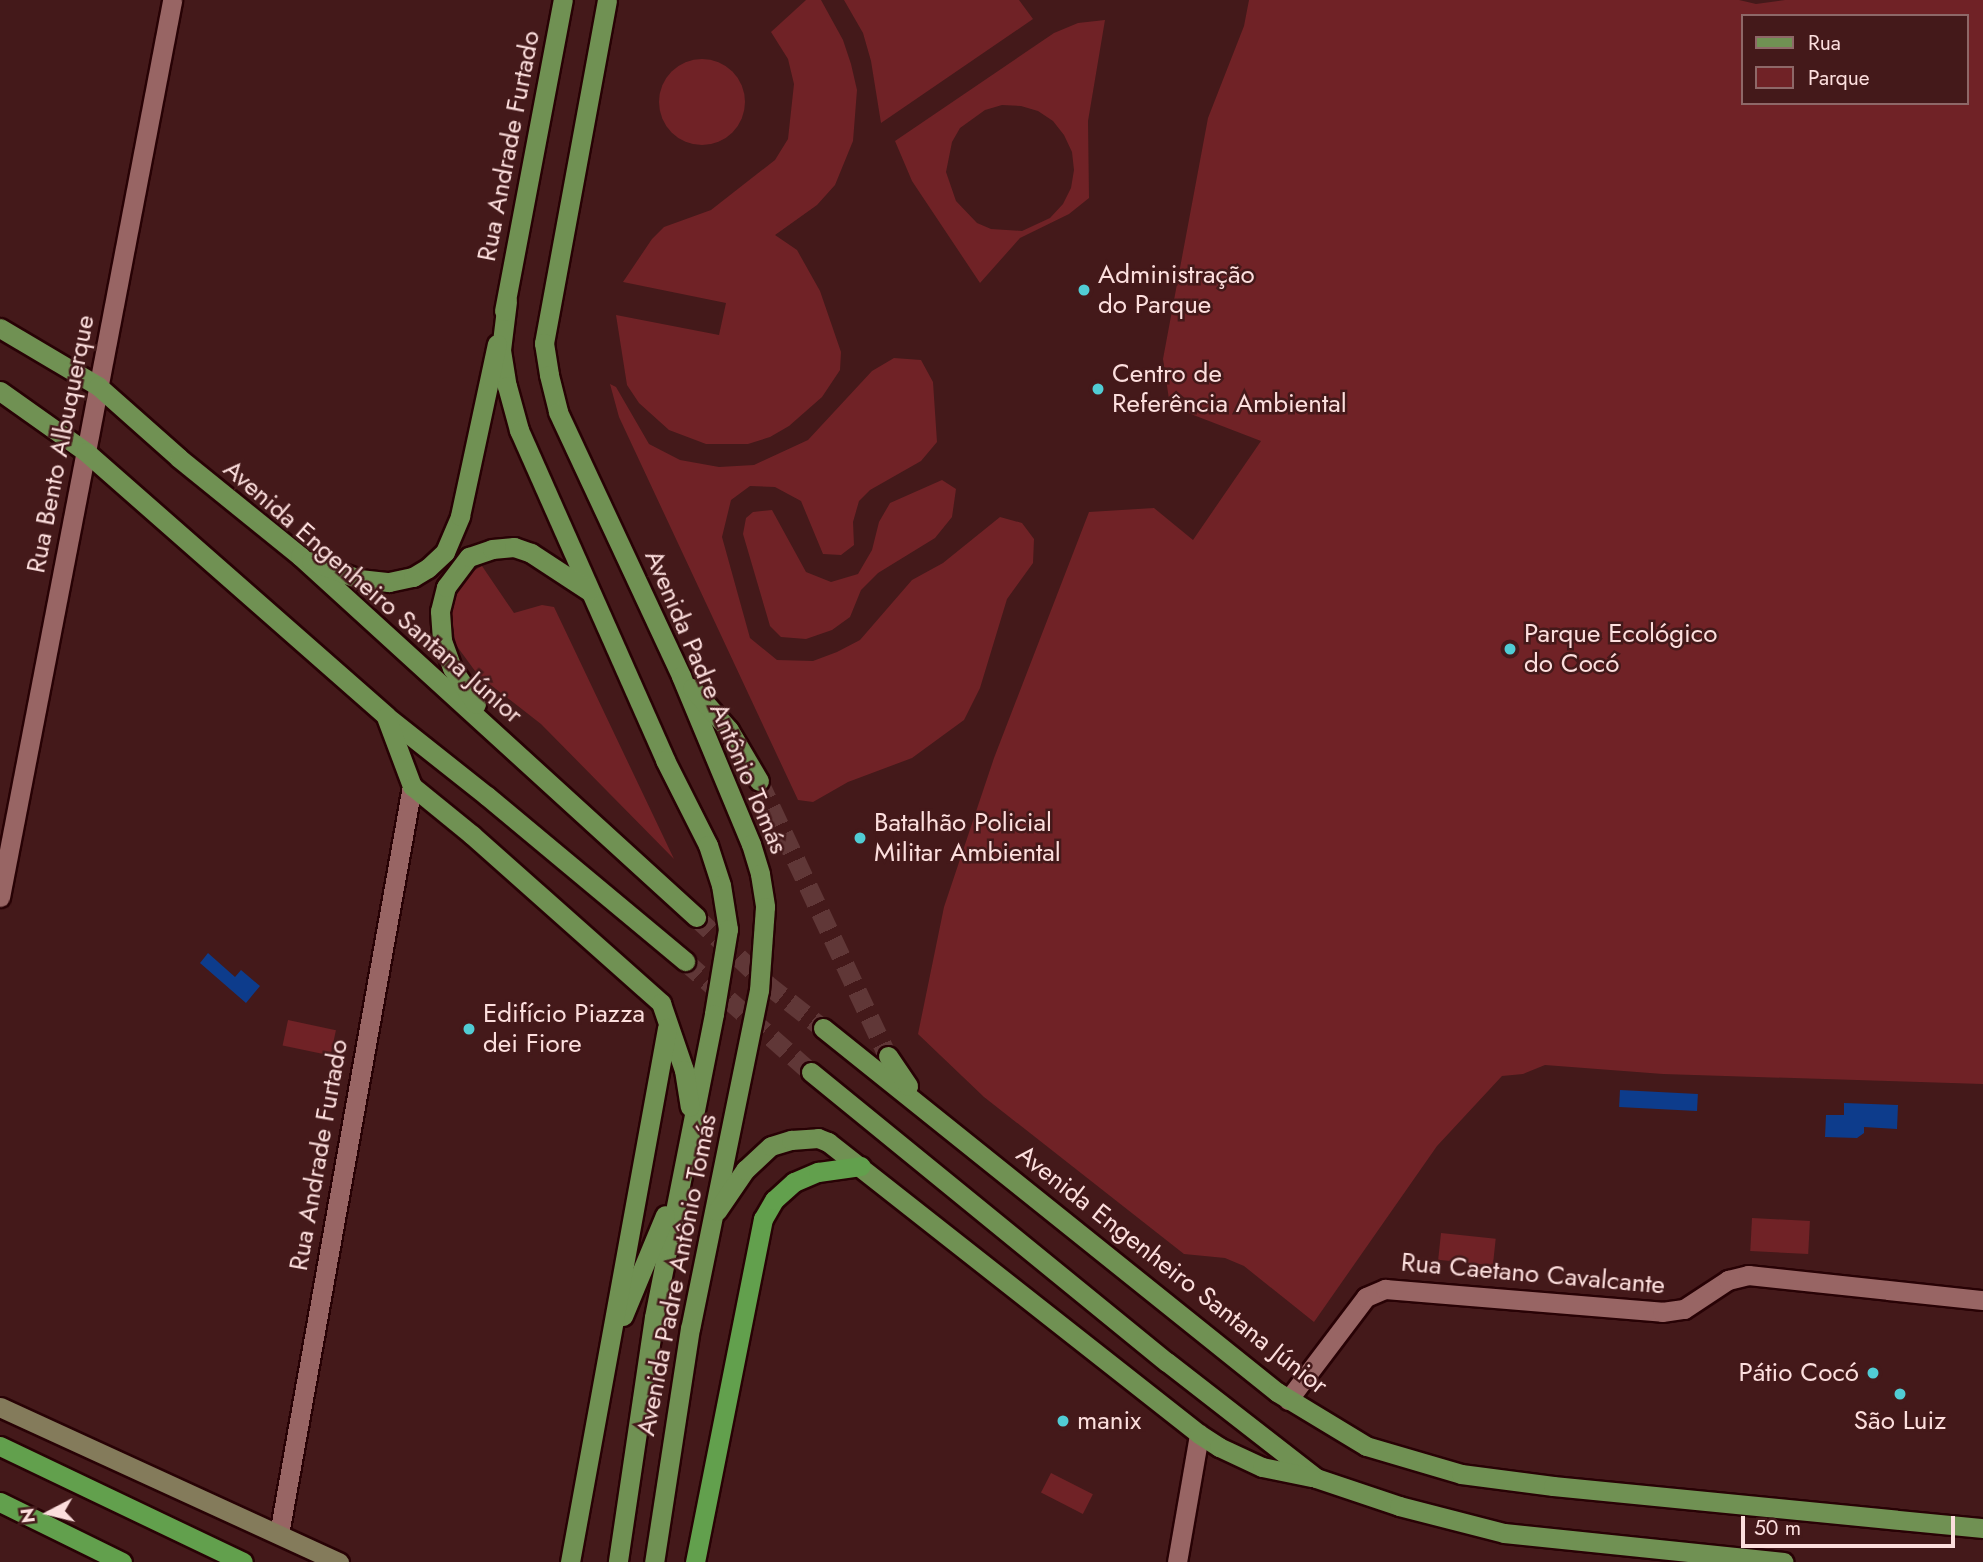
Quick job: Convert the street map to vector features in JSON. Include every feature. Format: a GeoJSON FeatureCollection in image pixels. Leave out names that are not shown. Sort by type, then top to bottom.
{"type":"FeatureCollection","features":[{"type":"Feature","properties":{"kind":"highway"},"geometry":{"type":"LineString","coordinates":[[695,1562],[763,1219],[774,1200],[794,1182],[818,1172],[861,1166]]}},
{"type":"Feature","properties":{"kind":"highway"},"geometry":{"type":"LineString","coordinates":[[0,1446],[243,1562]]}},
{"type":"Feature","properties":{"kind":"highway"},"geometry":{"type":"LineString","coordinates":[[0,1502],[122,1562]]}},
{"type":"Feature","properties":{"kind":"main road","name":"Rua Andrade Furtado"},"geometry":{"type":"LineString","coordinates":[[507,301],[563,0]]}},
{"type":"Feature","properties":{"kind":"main road","name":"Avenida Padre Antônio Tomás"},"geometry":{"type":"LineString","coordinates":[[607,0],[544,343],[558,412],[681,676],[751,844],[760,874],[765,907],[760,990],[690,1328],[654,1562]]}},
{"type":"Feature","properties":{"kind":"main road"},"geometry":{"type":"LineString","coordinates":[[300,556],[359,579],[389,582],[421,572],[444,552],[460,516],[507,301]]}},
{"type":"Feature","properties":{"kind":"main road","name":"Avenida Padre Antônio Tomás"},"geometry":{"type":"LineString","coordinates":[[507,301],[501,350],[519,430],[665,760],[708,845],[721,885],[728,929],[714,1014],[691,1119],[654,1317],[618,1562]]}},
{"type":"Feature","properties":{"kind":"main road","name":"Avenida Engenheiro Santana Júnior"},"geometry":{"type":"LineString","coordinates":[[0,328],[98,387],[179,458],[300,556],[696,917]]}},
{"type":"Feature","properties":{"kind":"main road"},"geometry":{"type":"LineString","coordinates":[[0,391],[86,452],[386,716],[487,796],[685,961]]}},
{"type":"Feature","properties":{"kind":"main road"},"geometry":{"type":"LineString","coordinates":[[520,756],[464,689],[452,668],[442,640],[440,611],[446,587],[469,557],[492,549],[513,547],[531,553],[590,592]]}},
{"type":"Feature","properties":{"kind":"main road"},"geometry":{"type":"LineString","coordinates":[[681,676],[729,730],[759,781]]}},
{"type":"Feature","properties":{"kind":"main road"},"geometry":{"type":"LineString","coordinates":[[386,716],[412,786],[650,991],[660,1003],[684,1070],[691,1119]]}},
{"type":"Feature","properties":{"kind":"main road"},"geometry":{"type":"LineString","coordinates":[[570,1562],[667,1028]]}},
{"type":"Feature","properties":{"kind":"main road","name":"Avenida Engenheiro Santana Júnior"},"geometry":{"type":"LineString","coordinates":[[823,1028],[918,1101],[1288,1401],[1366,1446],[1461,1474],[1553,1486],[1983,1528]]}},
{"type":"Feature","properties":{"kind":"main road"},"geometry":{"type":"LineString","coordinates":[[888,1056],[918,1101]]}},
{"type":"Feature","properties":{"kind":"main road"},"geometry":{"type":"LineString","coordinates":[[811,1072],[1167,1362],[1316,1478]]}},
{"type":"Feature","properties":{"kind":"main road"},"geometry":{"type":"LineString","coordinates":[[711,1220],[745,1170],[771,1146],[791,1140],[818,1138],[861,1166],[1199,1434],[1219,1447],[1262,1467],[1316,1478],[1399,1506],[1504,1533],[1657,1556],[1783,1562]]}},
{"type":"Feature","properties":{"kind":"main road"},"geometry":{"type":"LineString","coordinates":[[610,1350],[681,1174]]}},
{"type":"Feature","properties":{"kind":"main road"},"geometry":{"type":"LineString","coordinates":[[0,1407],[340,1562]]}},
{"type":"Feature","properties":{"kind":"street","name":"Rua Bento Albuquerque"},"geometry":{"type":"LineString","coordinates":[[0,897],[172,0]]}},
{"type":"Feature","properties":{"kind":"street","name":"Rua Andrade Furtado"},"geometry":{"type":"LineString","coordinates":[[279,1534],[412,786]]}},
{"type":"Feature","properties":{"kind":"street","name":"Rua Caetano Cavalcante"},"geometry":{"type":"LineString","coordinates":[[1288,1401],[1366,1297],[1385,1289],[1662,1312],[1684,1309],[1728,1280],[1748,1275],[1983,1300]]}},
{"type":"Feature","properties":{"kind":"street"},"geometry":{"type":"LineString","coordinates":[[1177,1562],[1199,1434]]}},
{"type":"Feature","properties":{"kind":"green space"},"geometry":{"type":"Polygon","coordinates":[[[806,0],[821,0],[843,40],[851,64],[857,90],[853,141],[835,185],[817,205],[775,235],[797,250],[820,291],[841,352],[840,370],[822,397],[789,426],[770,437],[748,444],[706,444],[669,430],[639,403],[627,385],[616,315],[719,335],[726,303],[623,282],[652,239],[664,227],[711,210],[775,160],[788,139],[794,84],[788,59],[771,32],[806,0]]]}},
{"type":"Feature","properties":{"kind":"green space"},"geometry":{"type":"Polygon","coordinates":[[[844,0],[1019,0],[1033,19],[881,123],[871,61],[863,33],[844,0]]]}},
{"type":"Feature","properties":{"kind":"green space","name":"Parque Ecológico do Cocó"},"geometry":{"type":"Polygon","coordinates":[[[1249,0],[1739,0],[1756,4],[1785,0],[1983,0],[1983,1084],[1663,1074],[1545,1065],[1523,1074],[1502,1076],[1437,1146],[1314,1322],[1244,1266],[1225,1258],[1184,1254],[984,1097],[918,1034],[944,907],[994,758],[1089,512],[1154,508],[1193,540],[1261,441],[1170,406],[1163,359],[1208,118],[1244,26],[1249,0]]]}},
{"type":"Feature","properties":{"kind":"green space"},"geometry":{"type":"Polygon","coordinates":[[[1105,20],[1088,121],[1089,198],[1069,214],[1020,238],[980,283],[912,181],[895,141],[1054,33],[1078,23],[1105,20]],[[1002,105],[985,110],[960,128],[952,142],[946,172],[956,201],[977,223],[991,229],[1022,231],[1050,218],[1063,204],[1071,188],[1074,170],[1072,152],[1064,135],[1053,121],[1038,111],[1021,106],[1002,105]]]}},
{"type":"Feature","properties":{"kind":"green space"},"geometry":{"type":"Polygon","coordinates":[[[702,59],[718,63],[732,72],[741,86],[745,102],[741,118],[732,132],[718,141],[702,145],[686,141],[672,132],[663,118],[659,102],[663,86],[672,72],[686,63],[702,59]]]}},
{"type":"Feature","properties":{"kind":"green space"},"geometry":{"type":"Polygon","coordinates":[[[894,358],[921,360],[933,382],[937,442],[921,461],[870,490],[859,501],[853,522],[854,545],[841,555],[823,554],[801,501],[775,487],[750,486],[731,500],[722,537],[750,638],[777,660],[813,661],[837,652],[860,640],[912,580],[943,563],[1000,517],[1022,523],[1034,539],[1033,563],[1007,599],[980,688],[964,720],[912,758],[848,782],[813,802],[798,800],[619,417],[610,384],[616,387],[649,444],[680,460],[719,467],[754,465],[808,440],[872,371],[894,358]]]}},
{"type":"Feature","properties":{"kind":"green space"},"geometry":{"type":"Polygon","coordinates":[[[942,480],[956,489],[952,517],[935,538],[878,573],[861,590],[850,617],[832,630],[806,639],[781,637],[770,626],[743,534],[746,518],[753,512],[772,510],[806,572],[831,582],[858,574],[872,550],[879,522],[890,503],[942,480]]]}},
{"type":"Feature","properties":{"kind":"green space"},"geometry":{"type":"Polygon","coordinates":[[[482,566],[514,613],[542,605],[554,607],[674,859],[541,724],[478,675],[456,645],[451,616],[457,589],[473,571],[482,566]]]}},
{"type":"Feature","properties":{"kind":"green space"},"geometry":{"type":"Polygon","coordinates":[[[288,1020],[336,1030],[331,1056],[283,1045],[288,1020]]]}},
{"type":"Feature","properties":{"kind":"green space"},"geometry":{"type":"Polygon","coordinates":[[[1752,1218],[1810,1221],[1808,1254],[1750,1251],[1752,1218]]]}},
{"type":"Feature","properties":{"kind":"green space"},"geometry":{"type":"Polygon","coordinates":[[[1441,1233],[1496,1239],[1493,1266],[1438,1260],[1441,1233]]]}},
{"type":"Feature","properties":{"kind":"green space"},"geometry":{"type":"Polygon","coordinates":[[[1051,1473],[1093,1494],[1083,1514],[1041,1493],[1051,1473]]]}},
{"type":"Feature","properties":{"kind":"water"},"geometry":{"type":"Polygon","coordinates":[[[208,953],[235,977],[241,970],[260,986],[246,1003],[200,963],[208,953]]]}},
{"type":"Feature","properties":{"kind":"water"},"geometry":{"type":"Polygon","coordinates":[[[1620,1090],[1698,1094],[1697,1111],[1619,1107],[1620,1090]]]}},
{"type":"Feature","properties":{"kind":"water"},"geometry":{"type":"Polygon","coordinates":[[[1844,1103],[1898,1105],[1897,1129],[1864,1127],[1864,1133],[1857,1138],[1825,1137],[1826,1115],[1844,1115],[1844,1103]]]}},
{"type":"Feature","properties":{"kind":"tunnel"},"geometry":{"type":"LineString","coordinates":[[759,781],[888,1056]]}},
{"type":"Feature","properties":{"kind":"tunnel"},"geometry":{"type":"LineString","coordinates":[[696,917],[767,984],[823,1028]]}},
{"type":"Feature","properties":{"kind":"tunnel"},"geometry":{"type":"LineString","coordinates":[[685,961],[811,1072]]}},
{"type":"Feature","properties":{"kind":"place","name":"Administração do Parque"},"geometry":{"type":"Point","coordinates":[1084,290]}},
{"type":"Feature","properties":{"kind":"place","name":"Centro de Referência Ambiental"},"geometry":{"type":"Point","coordinates":[1098,389]}},
{"type":"Feature","properties":{"kind":"place","name":"Parque Ecológico do Cocó"},"geometry":{"type":"Point","coordinates":[1510,649]}},
{"type":"Feature","properties":{"kind":"place","name":"Batalhão Policial Militar Ambiental"},"geometry":{"type":"Point","coordinates":[860,838]}},
{"type":"Feature","properties":{"kind":"place","name":"Edifício Piazza dei Fiore"},"geometry":{"type":"Point","coordinates":[469,1029]}},
{"type":"Feature","properties":{"kind":"place","name":"Pátio Cocó"},"geometry":{"type":"Point","coordinates":[1873,1373]}},
{"type":"Feature","properties":{"kind":"place","name":"São Luiz"},"geometry":{"type":"Point","coordinates":[1900,1394]}},
{"type":"Feature","properties":{"kind":"place","name":"manix"},"geometry":{"type":"Point","coordinates":[1063,1421]}}]}
